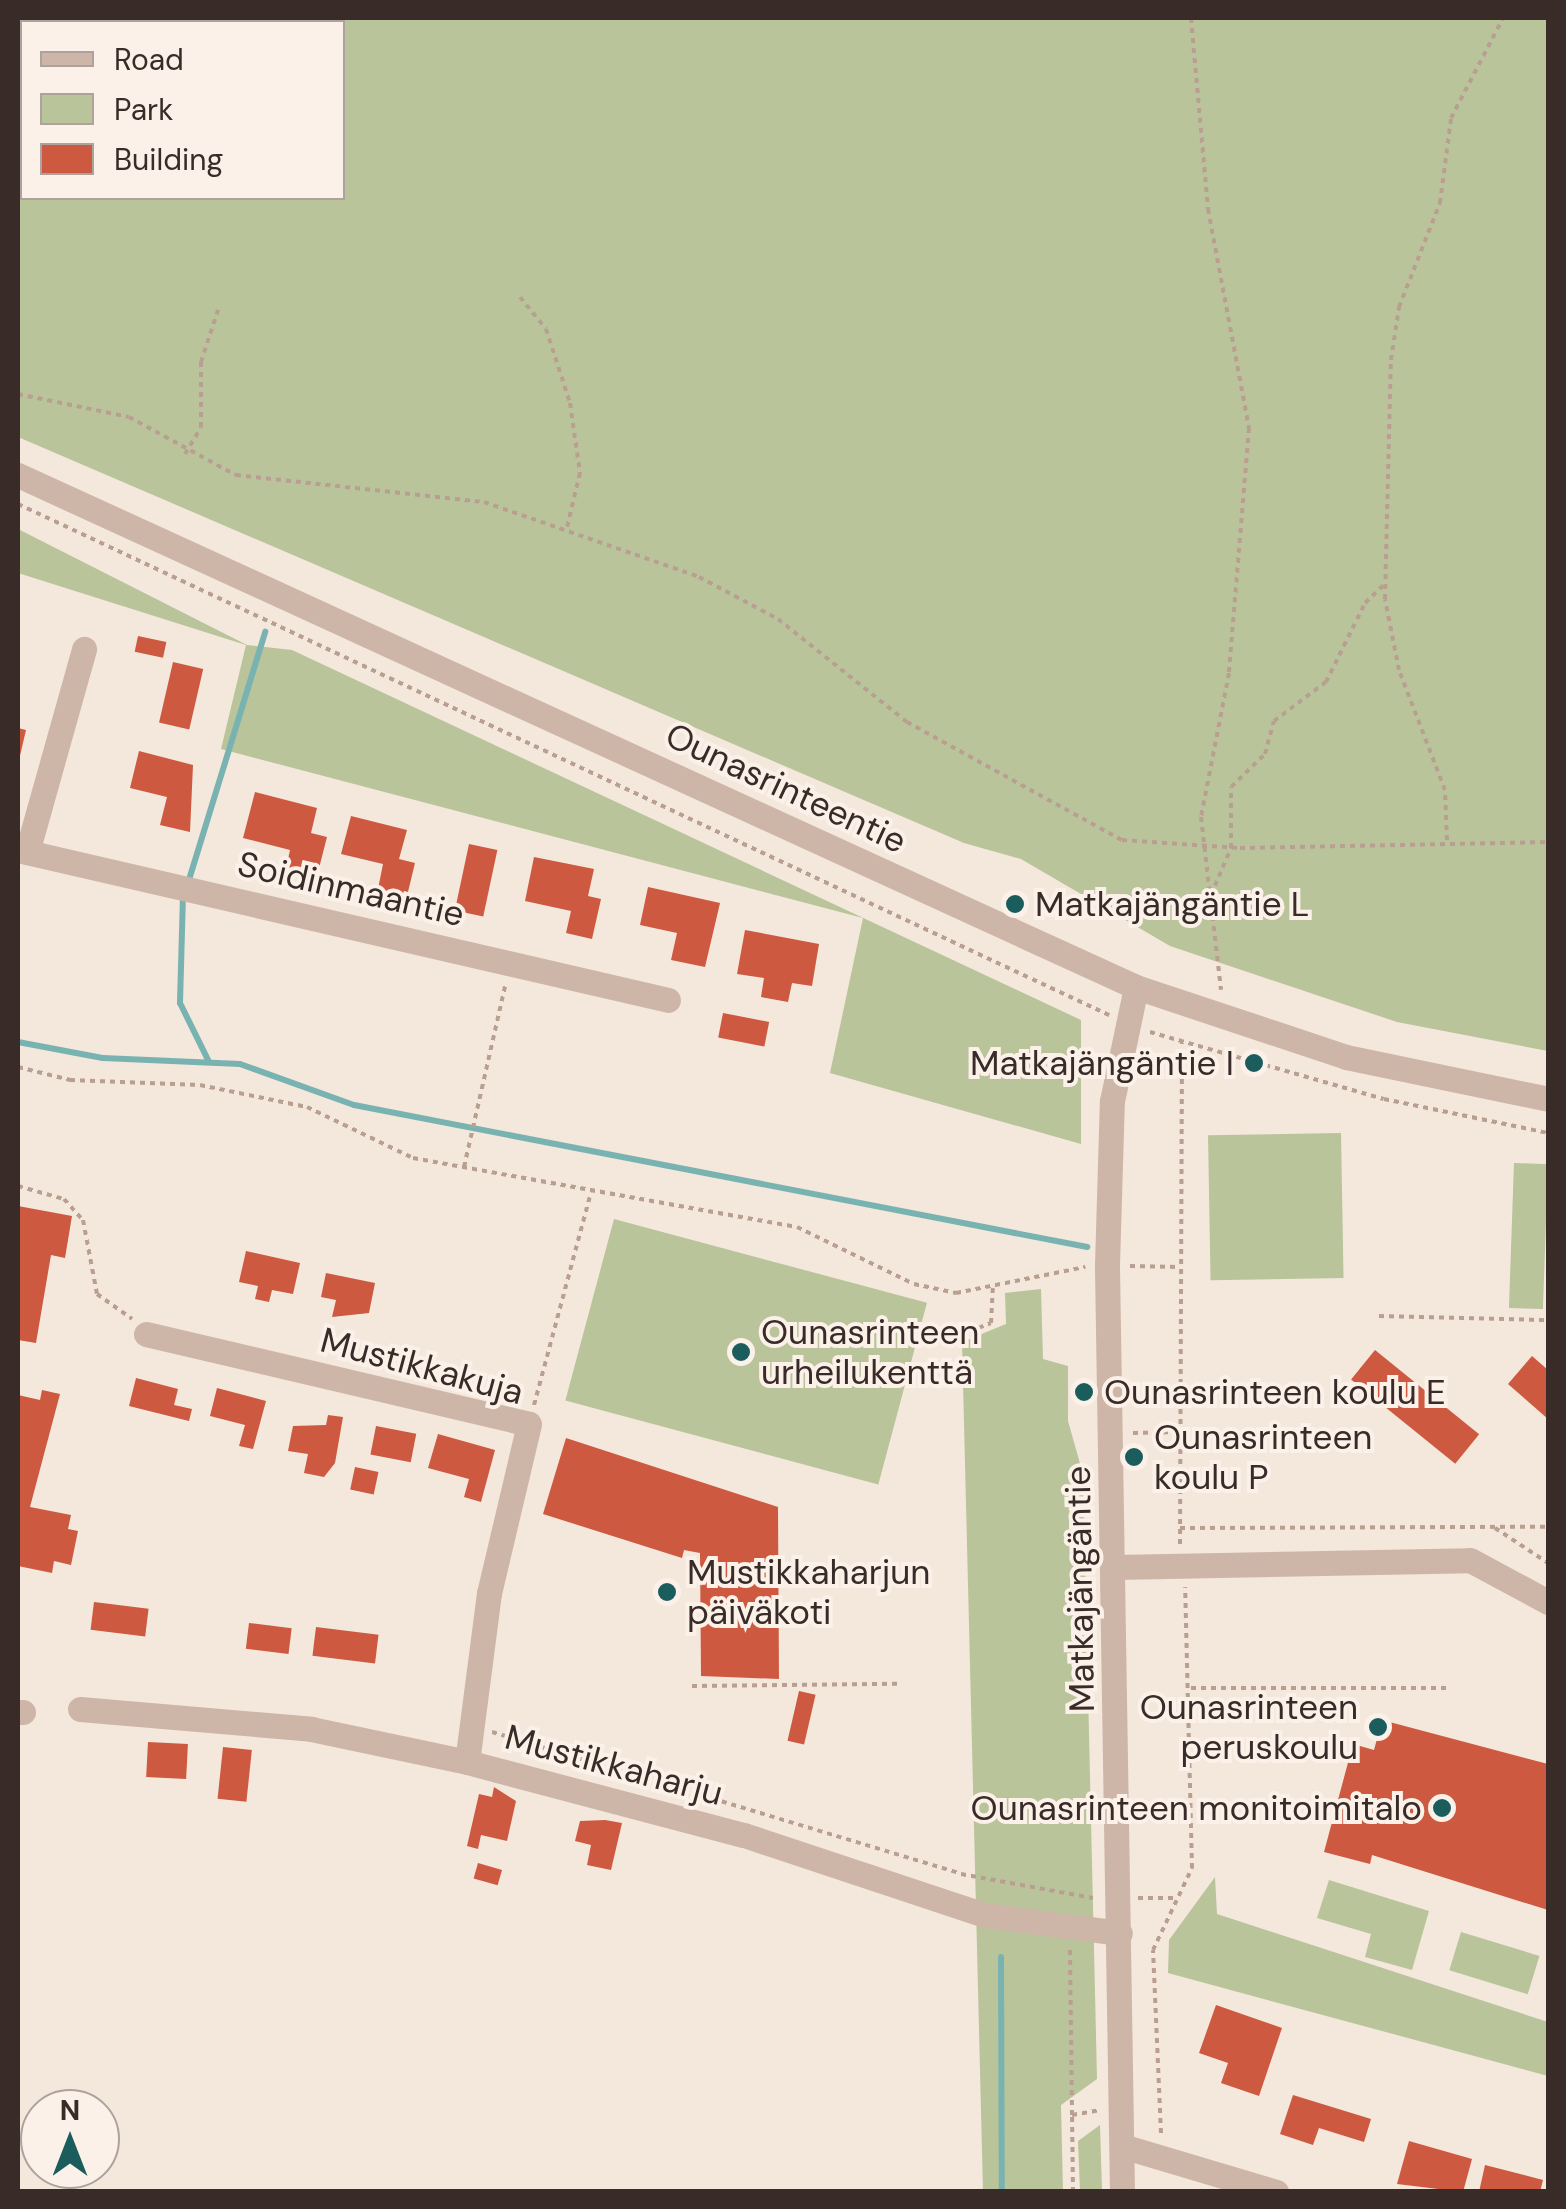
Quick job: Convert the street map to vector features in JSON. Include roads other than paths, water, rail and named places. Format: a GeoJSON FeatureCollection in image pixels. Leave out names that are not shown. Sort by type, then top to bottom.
{"type":"FeatureCollection","features":[{"type":"Feature","properties":{"kind":"street","name":"Ounasrinteentie"},"geometry":{"type":"LineString","coordinates":[[18,475],[1136,987],[1346,1057],[1548,1099]]}},
{"type":"Feature","properties":{"kind":"street"},"geometry":{"type":"LineString","coordinates":[[22,851],[84,649]]}},
{"type":"Feature","properties":{"kind":"street","name":"Soidinmaantie"},"geometry":{"type":"LineString","coordinates":[[22,851],[668,1000]]}},
{"type":"Feature","properties":{"kind":"street","name":"Matkajängäntie"},"geometry":{"type":"LineString","coordinates":[[1122,2192],[1116,1568],[1107,1266],[1112,1101],[1136,987]]}},
{"type":"Feature","properties":{"kind":"street","name":"Mustikkakuja"},"geometry":{"type":"LineString","coordinates":[[146,1334],[529,1424],[466,1762]]}},
{"type":"Feature","properties":{"kind":"street"},"geometry":{"type":"LineString","coordinates":[[1116,1568],[1470,1560],[1548,1602]]}},
{"type":"Feature","properties":{"kind":"street","name":"Mustikkaharju"},"geometry":{"type":"LineString","coordinates":[[80,1710],[312,1729],[466,1762],[744,1835],[985,1915],[1070,1930],[1120,1933]]}},
{"type":"Feature","properties":{"kind":"street"},"geometry":{"type":"LineString","coordinates":[[1122,2146],[1276,2192]]}},
{"type":"Feature","properties":{"kind":"waterway"},"geometry":{"type":"LineString","coordinates":[[188,883],[265,632]]}},
{"type":"Feature","properties":{"kind":"waterway"},"geometry":{"type":"LineString","coordinates":[[183,895],[180,1003],[208,1060]]}},
{"type":"Feature","properties":{"kind":"waterway"},"geometry":{"type":"LineString","coordinates":[[18,1042],[103,1058],[240,1064],[354,1105],[1087,1247]]}},
{"type":"Feature","properties":{"kind":"waterway"},"geometry":{"type":"LineString","coordinates":[[1001,1957],[1002,2192]]}},
{"type":"Feature","properties":{"kind":"place","name":"Matkajängäntie L"},"geometry":{"type":"Point","coordinates":[1015,904]}},
{"type":"Feature","properties":{"kind":"place","name":"Matkajängäntie I"},"geometry":{"type":"Point","coordinates":[1254,1063]}},
{"type":"Feature","properties":{"kind":"place","name":"Ounasrinteen urheilukenttä"},"geometry":{"type":"Point","coordinates":[741,1352]}},
{"type":"Feature","properties":{"kind":"place","name":"Ounasrinteen koulu E"},"geometry":{"type":"Point","coordinates":[1084,1392]}},
{"type":"Feature","properties":{"kind":"place","name":"Ounasrinteen koulu P"},"geometry":{"type":"Point","coordinates":[1134,1457]}},
{"type":"Feature","properties":{"kind":"place","name":"Mustikkaharjun päiväkoti"},"geometry":{"type":"Point","coordinates":[667,1592]}},
{"type":"Feature","properties":{"kind":"place","name":"Ounasrinteen peruskoulu"},"geometry":{"type":"Point","coordinates":[1378,1727]}},
{"type":"Feature","properties":{"kind":"place","name":"Ounasrinteen monitoimitalo"},"geometry":{"type":"Point","coordinates":[1442,1808]}}]}
